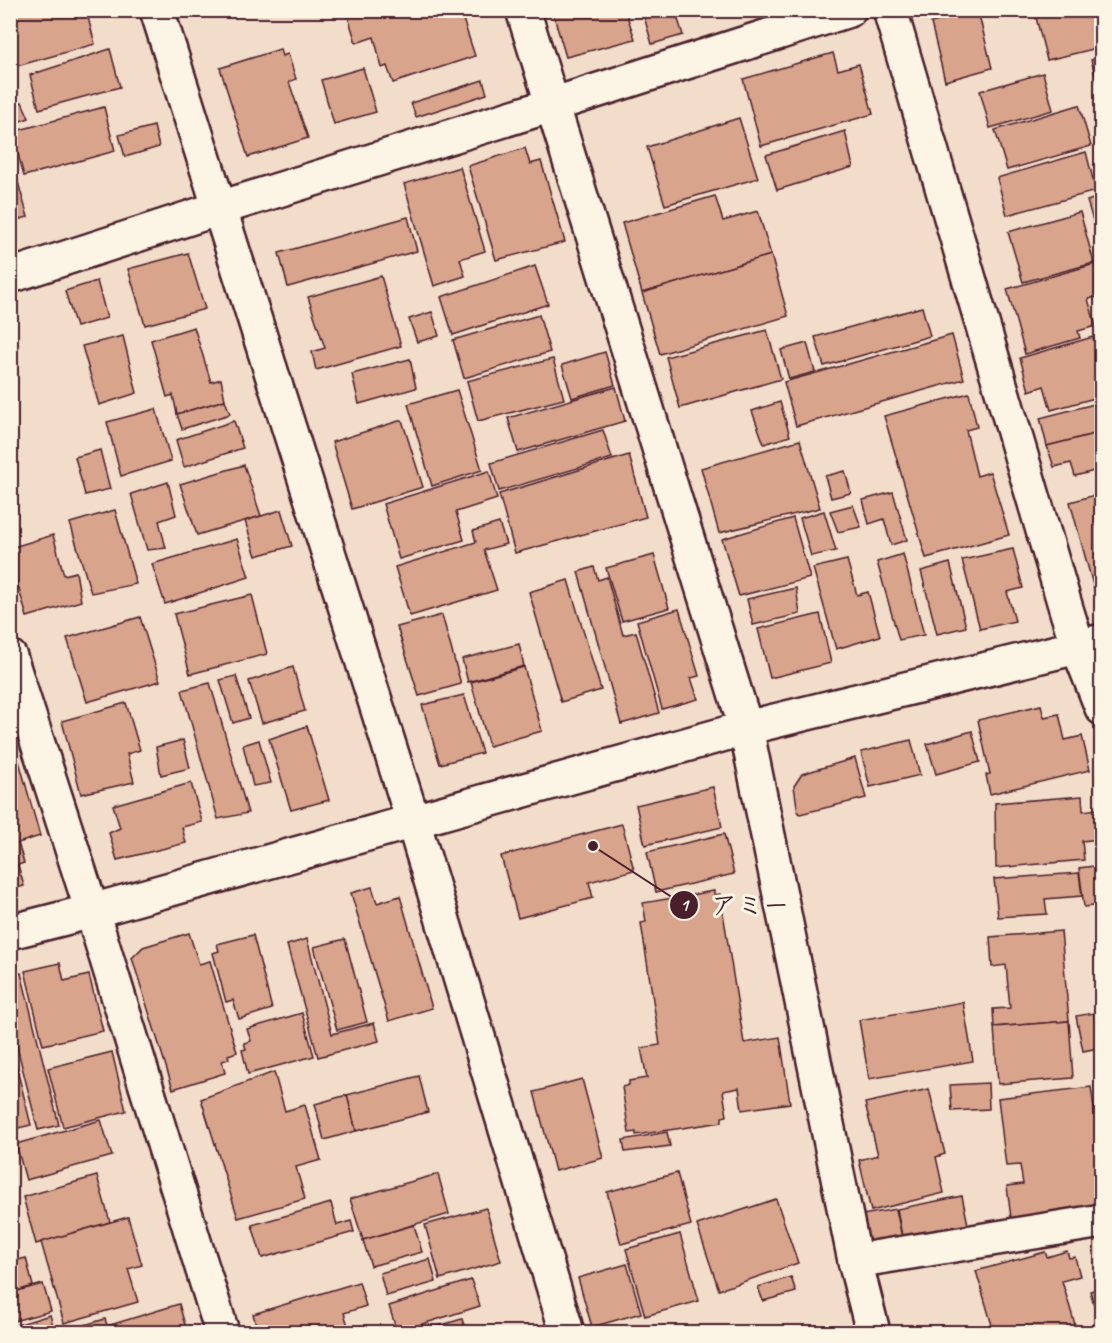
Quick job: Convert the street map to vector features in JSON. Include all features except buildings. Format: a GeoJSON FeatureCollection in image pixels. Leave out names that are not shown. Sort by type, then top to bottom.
{"type":"FeatureCollection","features":[{"type":"Feature","properties":{"kind":"street"},"geometry":{"type":"LineString","coordinates":[[157,10],[413,821],[567,1332]]}},
{"type":"Feature","properties":{"kind":"street"},"geometry":{"type":"LineString","coordinates":[[523,10],[746,728],[855,1261],[873,1332]]}},
{"type":"Feature","properties":{"kind":"street"},"geometry":{"type":"LineString","coordinates":[[10,276],[849,10]]}},
{"type":"Feature","properties":{"kind":"street"},"geometry":{"type":"LineString","coordinates":[[890,10],[1090,644],[1101,708]]}},
{"type":"Feature","properties":{"kind":"street"},"geometry":{"type":"LineString","coordinates":[[10,932],[746,728],[1090,644]]}},
{"type":"Feature","properties":{"kind":"street"},"geometry":{"type":"LineString","coordinates":[[10,657],[92,911],[222,1332]]}},
{"type":"Feature","properties":{"kind":"street"},"geometry":{"type":"LineString","coordinates":[[855,1261],[1101,1221]]}},
{"type":"Feature","properties":{"kind":"place","name":"アミー"},"geometry":{"type":"Point","coordinates":[593,846]}}]}
